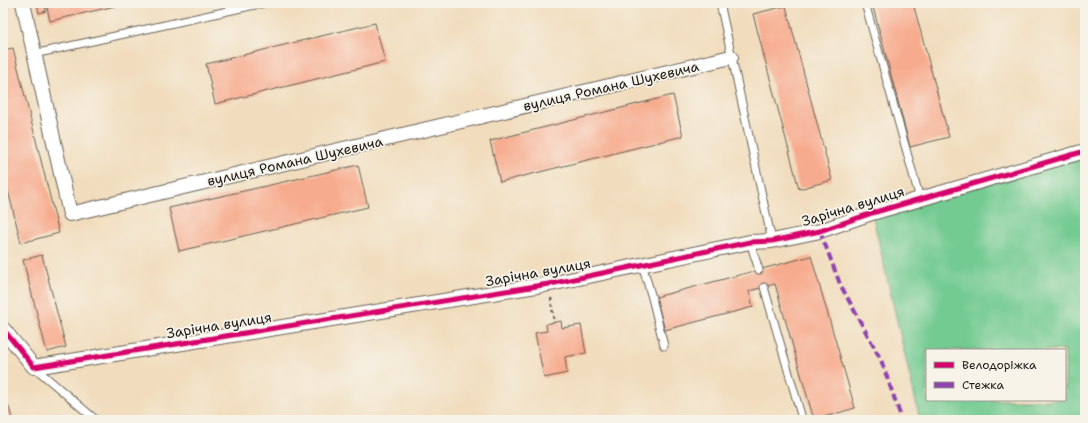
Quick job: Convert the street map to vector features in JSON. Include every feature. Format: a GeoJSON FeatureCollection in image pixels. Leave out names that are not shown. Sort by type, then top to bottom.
{"type":"FeatureCollection","features":[{"type":"Feature","properties":{"kind":"street","name":"вулиця Романа Шухевича"},"geometry":{"type":"LineString","coordinates":[[23,3],[70,214],[731,57]]}},
{"type":"Feature","properties":{"kind":"street","name":"Зарічна вулиця"},"geometry":{"type":"LineString","coordinates":[[34,367],[555,283],[750,242],[772,241],[820,231],[872,213],[1085,151]]}},
{"type":"Feature","properties":{"kind":"street"},"geometry":{"type":"LineString","coordinates":[[3,329],[34,367]]}},
{"type":"Feature","properties":{"kind":"lane"},"geometry":{"type":"LineString","coordinates":[[34,54],[264,3]]}},
{"type":"Feature","properties":{"kind":"lane"},"geometry":{"type":"LineString","coordinates":[[720,3],[772,241]]}},
{"type":"Feature","properties":{"kind":"lane"},"geometry":{"type":"LineString","coordinates":[[865,3],[920,199]]}},
{"type":"Feature","properties":{"kind":"lane"},"geometry":{"type":"LineString","coordinates":[[750,242],[759,270]]}},
{"type":"Feature","properties":{"kind":"lane"},"geometry":{"type":"LineString","coordinates":[[642,264],[664,346]]}},
{"type":"Feature","properties":{"kind":"lane"},"geometry":{"type":"LineString","coordinates":[[764,287],[802,415]]}},
{"type":"Feature","properties":{"kind":"lane"},"geometry":{"type":"LineString","coordinates":[[34,367],[96,420]]}},
{"type":"Feature","properties":{"kind":"path"},"geometry":{"type":"LineString","coordinates":[[551,296],[554,323]]}},
{"type":"Feature","properties":{"kind":"green space"},"geometry":{"type":"Polygon","coordinates":[[[1085,151],[1085,420],[920,420],[872,213],[1085,151]]]}},
{"type":"Feature","properties":{"kind":"building"},"geometry":{"type":"Polygon","coordinates":[[[37,3],[44,3],[46,11],[39,13],[37,3]]]}},
{"type":"Feature","properties":{"kind":"building"},"geometry":{"type":"Polygon","coordinates":[[[46,3],[124,3],[124,4],[50,21],[46,3]]]}},
{"type":"Feature","properties":{"kind":"building"},"geometry":{"type":"Polygon","coordinates":[[[872,3],[913,3],[949,137],[910,147],[872,3]]]}},
{"type":"Feature","properties":{"kind":"building"},"geometry":{"type":"Polygon","coordinates":[[[786,6],[832,180],[799,189],[753,14],[786,6]]]}},
{"type":"Feature","properties":{"kind":"building"},"geometry":{"type":"Polygon","coordinates":[[[375,23],[385,62],[215,104],[206,64],[375,23]]]}},
{"type":"Feature","properties":{"kind":"building"},"geometry":{"type":"Polygon","coordinates":[[[13,48],[59,233],[21,243],[3,170],[3,50],[13,48]]]}},
{"type":"Feature","properties":{"kind":"building"},"geometry":{"type":"Polygon","coordinates":[[[673,95],[683,136],[500,182],[490,141],[673,95]]]}},
{"type":"Feature","properties":{"kind":"building"},"geometry":{"type":"Polygon","coordinates":[[[358,165],[368,207],[179,251],[169,208],[358,165]]]}},
{"type":"Feature","properties":{"kind":"building"},"geometry":{"type":"Polygon","coordinates":[[[42,255],[66,347],[47,352],[23,260],[42,255]]]}},
{"type":"Feature","properties":{"kind":"building"},"geometry":{"type":"Polygon","coordinates":[[[811,256],[855,408],[814,420],[775,284],[749,291],[753,307],[665,330],[656,297],[811,256]]]}},
{"type":"Feature","properties":{"kind":"building"},"geometry":{"type":"Polygon","coordinates":[[[561,321],[562,328],[581,325],[586,353],[565,357],[567,373],[544,378],[535,333],[547,331],[546,324],[561,321]]]}},
{"type":"Feature","properties":{"kind":"building"},"geometry":{"type":"Polygon","coordinates":[[[3,391],[13,420],[3,420],[3,391]]]}},
{"type":"Feature","properties":{"kind":"marked path"},"geometry":{"type":"LineString","coordinates":[[820,231],[840,284],[881,360],[902,420]]}},
{"type":"Feature","properties":{"kind":"cycle path"},"geometry":{"type":"LineString","coordinates":[[3,329],[34,367],[555,283],[750,242],[772,241],[820,231],[872,213],[1085,151]]}}]}
